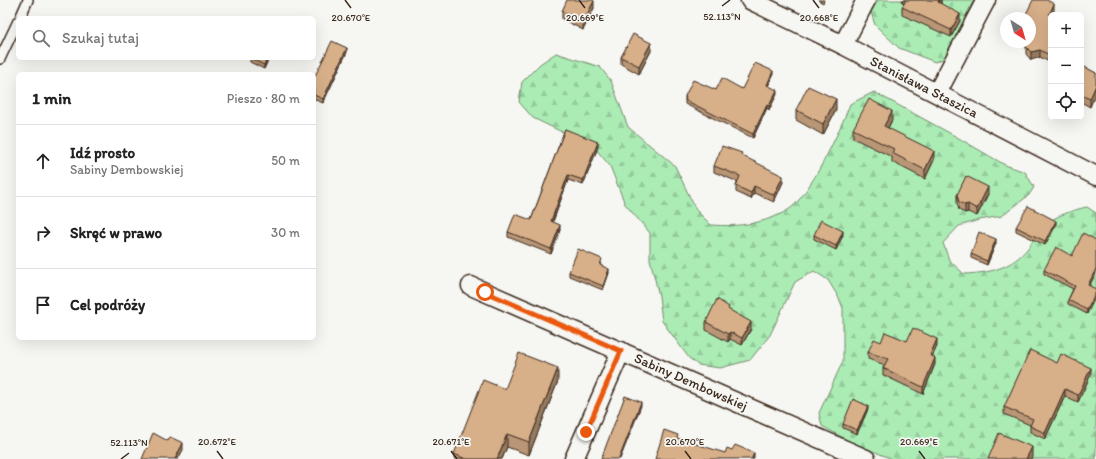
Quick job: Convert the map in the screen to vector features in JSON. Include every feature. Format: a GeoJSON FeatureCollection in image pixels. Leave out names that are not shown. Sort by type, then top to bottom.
{"type":"FeatureCollection","features":[{"type":"Feature","properties":{"kind":"street","name":"Stanisława Staszica"},"geometry":{"type":"LineString","coordinates":[[750,0],[844,45],[1096,176]]}},
{"type":"Feature","properties":{"kind":"street"},"geometry":{"type":"LineString","coordinates":[[844,45],[866,0]]}},
{"type":"Feature","properties":{"kind":"street"},"geometry":{"type":"LineString","coordinates":[[937,93],[986,0]]}},
{"type":"Feature","properties":{"kind":"street","name":"Sabiny Dembowskiej"},"geometry":{"type":"LineString","coordinates":[[471,286],[866,459]]}},
{"type":"Feature","properties":{"kind":"street"},"geometry":{"type":"LineString","coordinates":[[574,459],[621,351]]}},
{"type":"Feature","properties":{"kind":"lane"},"geometry":{"type":"LineString","coordinates":[[21,16],[28,0]]}},
{"type":"Feature","properties":{"kind":"lane"},"geometry":{"type":"LineString","coordinates":[[0,59],[16,25]]}},
{"type":"Feature","properties":{"kind":"green space"},"geometry":{"type":"Polygon","coordinates":[[[878,0],[974,0],[945,58],[935,62],[899,48],[875,25],[871,12],[878,0]]]}},
{"type":"Feature","properties":{"kind":"green space"},"geometry":{"type":"Polygon","coordinates":[[[556,53],[600,67],[611,81],[628,127],[675,166],[696,210],[711,225],[751,224],[770,219],[788,210],[805,192],[824,162],[850,104],[874,92],[1005,165],[1025,172],[1034,187],[1029,195],[1002,216],[979,220],[959,226],[943,243],[949,260],[964,274],[991,271],[1014,261],[1028,248],[1044,225],[1059,216],[1087,207],[1096,213],[1096,459],[892,459],[849,441],[822,426],[819,413],[843,361],[843,308],[828,280],[814,271],[795,282],[770,335],[750,360],[720,368],[698,365],[689,358],[662,321],[659,296],[650,259],[650,233],[625,204],[610,166],[589,141],[560,131],[533,118],[519,102],[522,82],[540,64],[556,53]]]}},
{"type":"Feature","properties":{"kind":"building"},"geometry":{"type":"Polygon","coordinates":[[[567,0],[594,1],[583,22],[562,11],[567,0]]]}},
{"type":"Feature","properties":{"kind":"building"},"geometry":{"type":"Polygon","coordinates":[[[905,0],[939,0],[938,2],[960,14],[951,30],[902,7],[905,0]]]}},
{"type":"Feature","properties":{"kind":"building"},"geometry":{"type":"Polygon","coordinates":[[[1033,0],[1047,0],[1054,4],[1050,12],[1048,12],[1048,54],[1040,50],[1031,52],[1027,48],[1036,48],[1036,12],[1027,12],[1033,0]]]}},
{"type":"Feature","properties":{"kind":"building"},"geometry":{"type":"Polygon","coordinates":[[[633,34],[651,43],[639,66],[621,57],[633,34]]]}},
{"type":"Feature","properties":{"kind":"building"},"geometry":{"type":"Polygon","coordinates":[[[332,41],[347,48],[323,99],[316,96],[316,74],[332,41]]]}},
{"type":"Feature","properties":{"kind":"building"},"geometry":{"type":"Polygon","coordinates":[[[254,60],[267,60],[264,65],[254,60]]]}},
{"type":"Feature","properties":{"kind":"building"},"geometry":{"type":"Polygon","coordinates":[[[755,63],[773,71],[767,85],[777,90],[769,106],[767,105],[753,134],[685,100],[685,96],[693,80],[716,90],[722,78],[742,89],[755,63]]]}},
{"type":"Feature","properties":{"kind":"building"},"geometry":{"type":"Polygon","coordinates":[[[1084,67],[1096,73],[1096,85],[1090,99],[1084,96],[1084,67]]]}},
{"type":"Feature","properties":{"kind":"building"},"geometry":{"type":"Polygon","coordinates":[[[808,86],[836,99],[823,124],[796,110],[808,86]]]}},
{"type":"Feature","properties":{"kind":"building"},"geometry":{"type":"Polygon","coordinates":[[[869,99],[892,111],[884,126],[934,151],[925,170],[892,153],[894,149],[853,129],[869,99]]]}},
{"type":"Feature","properties":{"kind":"building"},"geometry":{"type":"Polygon","coordinates":[[[565,129],[598,142],[583,180],[568,175],[551,221],[560,225],[551,249],[508,232],[515,214],[531,220],[565,129]]]}},
{"type":"Feature","properties":{"kind":"building"},"geometry":{"type":"Polygon","coordinates":[[[722,146],[742,153],[741,155],[783,176],[774,195],[754,186],[751,193],[736,186],[740,176],[714,166],[722,146]]]}},
{"type":"Feature","properties":{"kind":"building"},"geometry":{"type":"Polygon","coordinates":[[[966,176],[988,187],[977,209],[968,204],[965,205],[959,202],[957,195],[966,176]]]}},
{"type":"Feature","properties":{"kind":"building"},"geometry":{"type":"Polygon","coordinates":[[[1028,206],[1056,221],[1045,241],[1016,227],[1028,206]]]}},
{"type":"Feature","properties":{"kind":"building"},"geometry":{"type":"Polygon","coordinates":[[[821,220],[843,231],[836,246],[814,235],[821,220]]]}},
{"type":"Feature","properties":{"kind":"building"},"geometry":{"type":"Polygon","coordinates":[[[979,232],[996,239],[987,261],[971,254],[979,232]]]}},
{"type":"Feature","properties":{"kind":"building"},"geometry":{"type":"Polygon","coordinates":[[[1083,233],[1096,240],[1096,269],[1088,285],[1096,289],[1096,292],[1087,310],[1068,300],[1075,286],[1044,270],[1056,247],[1072,256],[1083,233]]]}},
{"type":"Feature","properties":{"kind":"building"},"geometry":{"type":"Polygon","coordinates":[[[578,249],[602,259],[600,265],[609,269],[603,286],[569,272],[578,249]]]}},
{"type":"Feature","properties":{"kind":"building"},"geometry":{"type":"Polygon","coordinates":[[[717,299],[729,307],[728,309],[751,322],[742,338],[730,332],[728,334],[706,322],[717,299]]]}},
{"type":"Feature","properties":{"kind":"building"},"geometry":{"type":"Polygon","coordinates":[[[913,328],[937,339],[930,355],[935,358],[923,387],[883,368],[888,359],[868,352],[874,339],[881,342],[885,332],[907,341],[913,328]]]}},
{"type":"Feature","properties":{"kind":"building"},"geometry":{"type":"Polygon","coordinates":[[[1030,350],[1057,363],[1061,354],[1091,368],[1078,395],[1065,389],[1045,433],[1030,426],[1033,419],[1004,407],[1030,350]]]}},
{"type":"Feature","properties":{"kind":"building"},"geometry":{"type":"Polygon","coordinates":[[[519,353],[558,368],[529,442],[507,434],[497,459],[466,459],[454,454],[483,380],[505,389],[519,353]]]}},
{"type":"Feature","properties":{"kind":"building"},"geometry":{"type":"Polygon","coordinates":[[[625,396],[641,402],[619,459],[601,459],[625,396]]]}},
{"type":"Feature","properties":{"kind":"building"},"geometry":{"type":"Polygon","coordinates":[[[853,399],[868,406],[857,430],[843,424],[853,399]]]}},
{"type":"Feature","properties":{"kind":"building"},"geometry":{"type":"Polygon","coordinates":[[[664,430],[678,435],[677,438],[725,453],[727,448],[732,450],[735,445],[754,453],[753,459],[655,459],[664,430]]]}},
{"type":"Feature","properties":{"kind":"building"},"geometry":{"type":"Polygon","coordinates":[[[153,433],[168,441],[170,437],[183,443],[175,459],[142,459],[153,433]]]}},
{"type":"Feature","properties":{"kind":"building"},"geometry":{"type":"Polygon","coordinates":[[[999,433],[1032,447],[1026,459],[988,459],[999,433]]]}},
{"type":"Feature","properties":{"kind":"route"},"geometry":{"type":"LineString","coordinates":[[485,292],[621,351],[586,432]]}}]}
